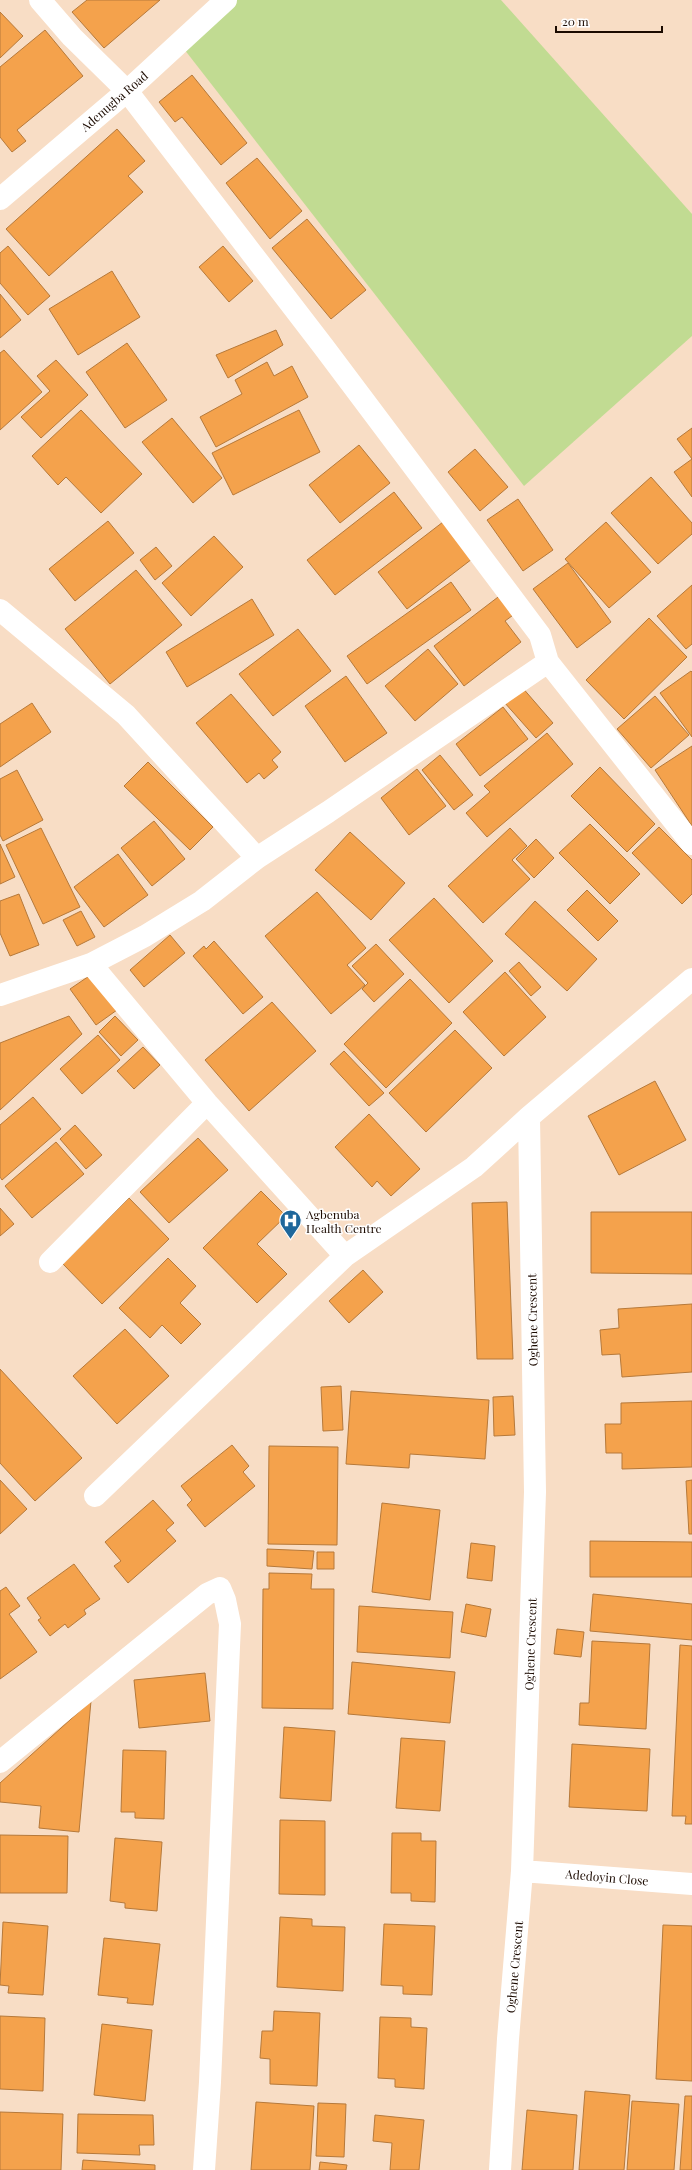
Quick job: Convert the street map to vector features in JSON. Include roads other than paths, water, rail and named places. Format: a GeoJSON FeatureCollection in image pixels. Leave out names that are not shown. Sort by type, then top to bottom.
{"type":"FeatureCollection","features":[{"type":"Feature","properties":{"kind":"street"},"geometry":{"type":"LineString","coordinates":[[40,0],[72,37],[127,91],[323,346],[540,635],[548,662],[692,844]]}},
{"type":"Feature","properties":{"kind":"street","name":"Adenugba Road"},"geometry":{"type":"LineString","coordinates":[[0,199],[127,91],[226,0]]}},
{"type":"Feature","properties":{"kind":"street"},"geometry":{"type":"LineString","coordinates":[[0,610],[126,715],[257,858]]}},
{"type":"Feature","properties":{"kind":"street"},"geometry":{"type":"LineString","coordinates":[[0,995],[91,964],[145,936],[202,901],[257,858],[328,812],[548,662]]}},
{"type":"Feature","properties":{"kind":"street"},"geometry":{"type":"LineString","coordinates":[[91,964],[207,1103],[345,1256]]}},
{"type":"Feature","properties":{"kind":"street"},"geometry":{"type":"LineString","coordinates":[[95,1496],[345,1256],[474,1167],[529,1117],[692,979]]}},
{"type":"Feature","properties":{"kind":"street"},"geometry":{"type":"LineString","coordinates":[[50,1262],[207,1103]]}},
{"type":"Feature","properties":{"kind":"street","name":"Oghene Crescent"},"geometry":{"type":"LineString","coordinates":[[500,2170],[508,2039],[522,1871],[535,1492],[529,1117]]}},
{"type":"Feature","properties":{"kind":"street"},"geometry":{"type":"LineString","coordinates":[[0,1762],[207,1594],[220,1588],[225,1600],[230,1624],[210,2082],[204,2170]]}},
{"type":"Feature","properties":{"kind":"street","name":"Adedoyin Close"},"geometry":{"type":"LineString","coordinates":[[522,1871],[692,1884]]}},
{"type":"Feature","properties":{"kind":"place","name":"Agbenuba Health Centre"},"geometry":{"type":"Point","coordinates":[290,1240]}}]}
